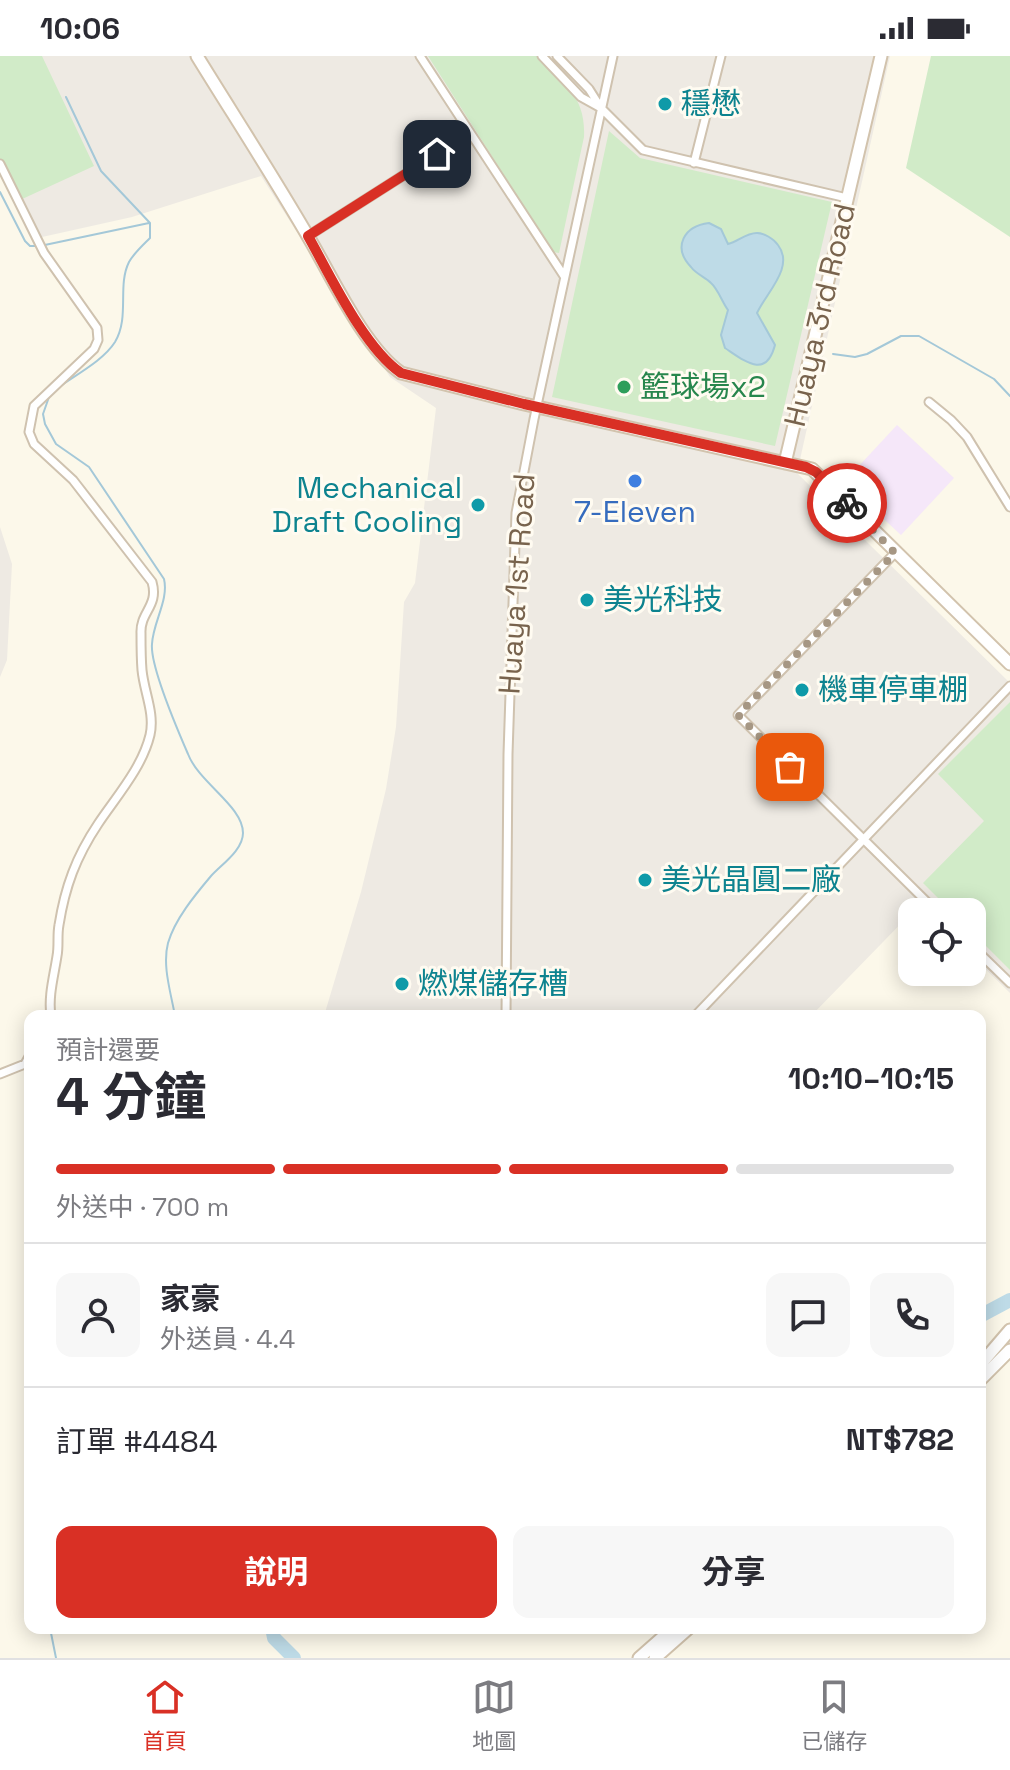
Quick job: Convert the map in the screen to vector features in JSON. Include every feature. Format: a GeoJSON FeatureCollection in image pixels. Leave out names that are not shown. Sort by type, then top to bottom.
{"type":"FeatureCollection","features":[{"type":"Feature","properties":{"kind":"street"},"geometry":{"type":"LineString","coordinates":[[197,56],[339,292],[377,350],[401,373],[785,463]]}},
{"type":"Feature","properties":{"kind":"street"},"geometry":{"type":"LineString","coordinates":[[420,56],[564,276]]}},
{"type":"Feature","properties":{"kind":"street"},"geometry":{"type":"LineString","coordinates":[[542,56],[581,97],[601,108]]}},
{"type":"Feature","properties":{"kind":"street"},"geometry":{"type":"LineString","coordinates":[[557,56],[589,89],[601,108],[643,150],[847,198]]}},
{"type":"Feature","properties":{"kind":"street","name":"Huaya 1st Road"},"geometry":{"type":"LineString","coordinates":[[506,1010],[509,743],[516,513],[536,407],[613,56]]}},
{"type":"Feature","properties":{"kind":"street"},"geometry":{"type":"LineString","coordinates":[[694,163],[721,56]]}},
{"type":"Feature","properties":{"kind":"street","name":"Huaya 3rd Road"},"geometry":{"type":"LineString","coordinates":[[881,56],[785,463],[816,472],[1010,664]]}},
{"type":"Feature","properties":{"kind":"street"},"geometry":{"type":"LineString","coordinates":[[308,236],[470,133]]}},
{"type":"Feature","properties":{"kind":"street"},"geometry":{"type":"LineString","coordinates":[[0,164],[44,253],[97,328],[98,340],[94,349],[34,406],[29,432],[34,444],[73,480],[152,582],[155,592],[141,627],[142,670],[152,712],[150,735],[130,778],[71,869],[58,928],[51,1010]]}},
{"type":"Feature","properties":{"kind":"street"},"geometry":{"type":"LineString","coordinates":[[929,402],[967,437],[1010,507]]}},
{"type":"Feature","properties":{"kind":"street"},"geometry":{"type":"LineString","coordinates":[[895,553],[738,715],[923,898]]}},
{"type":"Feature","properties":{"kind":"street"},"geometry":{"type":"LineString","coordinates":[[701,1010],[1010,686]]}},
{"type":"Feature","properties":{"kind":"street"},"geometry":{"type":"LineString","coordinates":[[986,960],[1010,983]]}},
{"type":"Feature","properties":{"kind":"street"},"geometry":{"type":"LineString","coordinates":[[0,1074],[24,1064]]}},
{"type":"Feature","properties":{"kind":"street"},"geometry":{"type":"LineString","coordinates":[[986,1358],[1010,1330]]}},
{"type":"Feature","properties":{"kind":"street"},"geometry":{"type":"LineString","coordinates":[[986,1374],[1010,1350]]}},
{"type":"Feature","properties":{"kind":"street"},"geometry":{"type":"LineString","coordinates":[[639,1658],[666,1634]]}},
{"type":"Feature","properties":{"kind":"street"},"geometry":{"type":"LineString","coordinates":[[655,1658],[682,1634]]}},
{"type":"Feature","properties":{"kind":"shaded area"},"geometry":{"type":"Polygon","coordinates":[[[0,56],[890,56],[797,473],[1010,683],[1010,993],[986,970],[986,898],[898,898],[898,927],[817,1010],[326,1010],[361,892],[386,789],[396,727],[404,602],[415,583],[436,408],[390,377],[261,176],[132,217],[33,239],[0,171],[0,56]]]}},
{"type":"Feature","properties":{"kind":"shaded area"},"geometry":{"type":"Polygon","coordinates":[[[897,425],[954,478],[901,535],[844,482],[897,425]]]}},
{"type":"Feature","properties":{"kind":"shaded area"},"geometry":{"type":"Polygon","coordinates":[[[0,527],[12,564],[7,660],[0,677],[0,527]]]}},
{"type":"Feature","properties":{"kind":"green space"},"geometry":{"type":"Polygon","coordinates":[[[0,56],[42,56],[94,166],[20,200],[0,159],[0,56]]]}},
{"type":"Feature","properties":{"kind":"green space"},"geometry":{"type":"Polygon","coordinates":[[[428,56],[537,56],[577,101],[584,123],[584,137],[559,253],[553,252],[428,56]]]}},
{"type":"Feature","properties":{"kind":"green space"},"geometry":{"type":"Polygon","coordinates":[[[931,56],[1010,56],[1010,237],[906,168],[931,56]]]}},
{"type":"Feature","properties":{"kind":"green space"},"geometry":{"type":"Polygon","coordinates":[[[609,131],[640,158],[832,202],[775,446],[552,397],[609,131]]]}},
{"type":"Feature","properties":{"kind":"green space"},"geometry":{"type":"Polygon","coordinates":[[[1010,702],[1010,970],[986,946],[986,898],[938,898],[923,883],[984,821],[938,774],[1010,702]]]}},
{"type":"Feature","properties":{"kind":"water"},"geometry":{"type":"Polygon","coordinates":[[[709,223],[721,229],[728,244],[749,234],[760,233],[774,241],[782,253],[781,271],[757,313],[775,345],[771,355],[761,365],[748,362],[725,348],[721,335],[728,310],[713,286],[693,269],[682,252],[687,233],[709,223]]]}},
{"type":"Feature","properties":{"kind":"waterway"},"geometry":{"type":"LineString","coordinates":[[56,389],[96,362],[115,342],[122,322],[124,281],[129,262],[150,238],[150,223],[101,171],[66,97]]}},
{"type":"Feature","properties":{"kind":"waterway"},"geometry":{"type":"LineString","coordinates":[[0,192],[30,246],[149,223]]}},
{"type":"Feature","properties":{"kind":"waterway"},"geometry":{"type":"LineString","coordinates":[[833,354],[855,357],[901,336],[919,336],[994,379],[1010,396]]}},
{"type":"Feature","properties":{"kind":"waterway"},"geometry":{"type":"LineString","coordinates":[[49,397],[43,414],[56,444],[89,467],[164,579],[164,595],[152,644],[160,682],[194,765],[236,813],[241,823],[243,833],[240,845],[192,899],[175,925],[168,943],[167,970],[174,1010]]}},
{"type":"Feature","properties":{"kind":"waterway"},"geometry":{"type":"LineString","coordinates":[[986,1313],[1010,1300]]}},
{"type":"Feature","properties":{"kind":"waterway"},"geometry":{"type":"LineString","coordinates":[[51,1634],[56,1658]]}},
{"type":"Feature","properties":{"kind":"waterway"},"geometry":{"type":"LineString","coordinates":[[273,1634],[294,1658]]}},
{"type":"Feature","properties":{"kind":"way so far"},"geometry":{"type":"LineString","coordinates":[[790,767],[738,715],[895,553],[847,503]]}},
{"type":"Feature","properties":{"kind":"place","name":"穩懋"},"geometry":{"type":"Point","coordinates":[665,104]}},
{"type":"Feature","properties":{"kind":"place","name":"籃球場x2"},"geometry":{"type":"Point","coordinates":[624,387]}},
{"type":"Feature","properties":{"kind":"place","name":"7-Eleven"},"geometry":{"type":"Point","coordinates":[635,481]}},
{"type":"Feature","properties":{"kind":"place","name":"Mechanical Draft Cooling"},"geometry":{"type":"Point","coordinates":[478,505]}},
{"type":"Feature","properties":{"kind":"place","name":"美光科技"},"geometry":{"type":"Point","coordinates":[587,600]}},
{"type":"Feature","properties":{"kind":"place","name":"機車停車棚"},"geometry":{"type":"Point","coordinates":[802,690]}},
{"type":"Feature","properties":{"kind":"place","name":"美光晶圓二廠"},"geometry":{"type":"Point","coordinates":[645,880]}},
{"type":"Feature","properties":{"kind":"place","name":"燃煤儲存槽"},"geometry":{"type":"Point","coordinates":[402,984]}},
{"type":"Feature","properties":{"kind":"route"},"geometry":{"type":"LineString","coordinates":[[437,154],[308,236],[339,292],[391,366],[401,373],[524,404],[806,467],[816,472],[847,503]]}}]}
